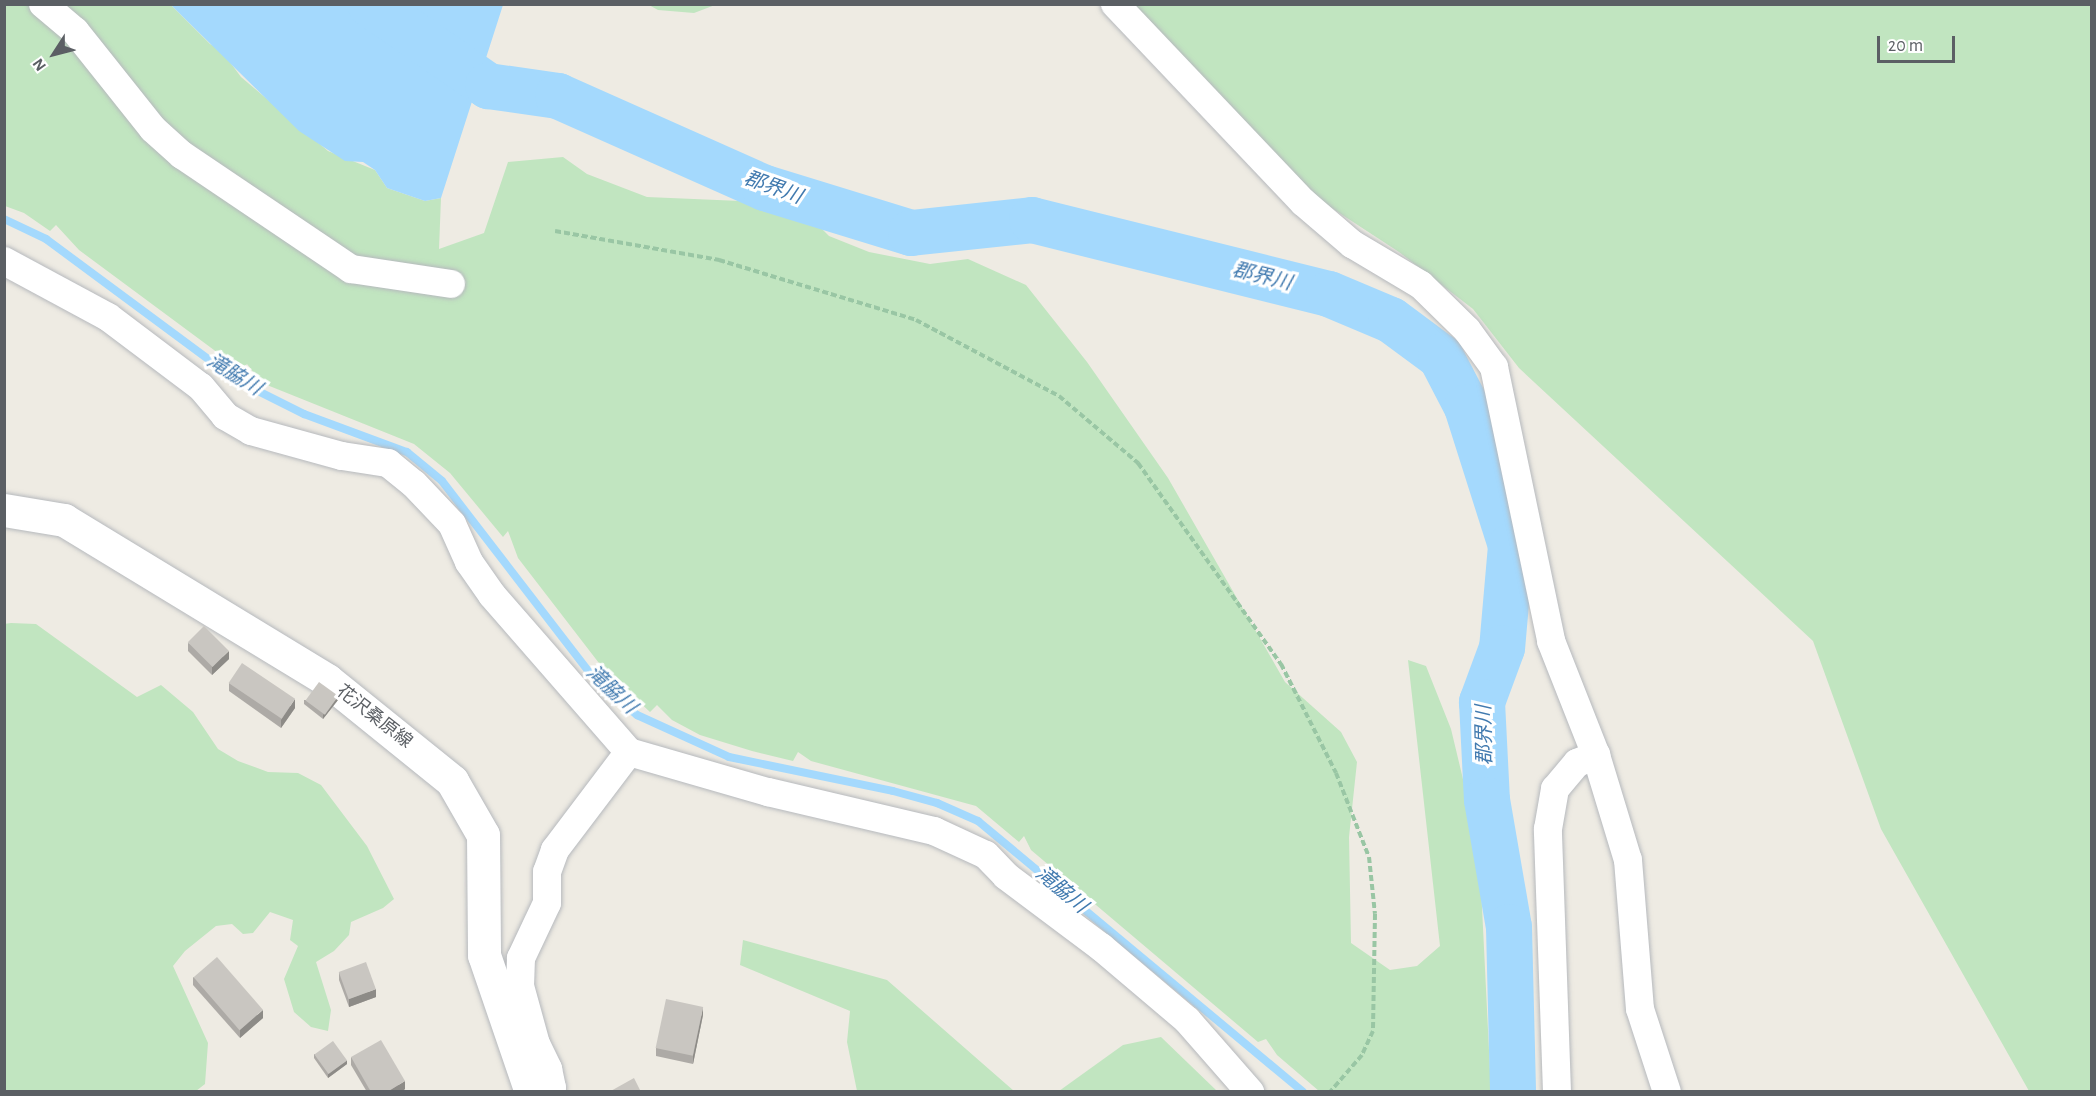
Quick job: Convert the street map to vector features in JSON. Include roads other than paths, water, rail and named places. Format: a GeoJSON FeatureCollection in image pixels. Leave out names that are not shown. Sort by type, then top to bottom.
{"type":"FeatureCollection","features":[{"type":"Feature","properties":{"kind":"main road","name":"花沢桑原線"},"geometry":{"type":"LineString","coordinates":[[7,513],[64,520],[327,680],[452,781],[483,835],[484,955],[531,1092]]}},
{"type":"Feature","properties":{"kind":"street"},"geometry":{"type":"LineString","coordinates":[[43,4],[75,31],[153,129],[182,155],[351,269],[451,284]]}},
{"type":"Feature","properties":{"kind":"street"},"geometry":{"type":"LineString","coordinates":[[1115,4],[1303,202],[1352,244],[1421,285],[1467,330],[1494,367],[1551,641],[1596,755],[1628,860],[1640,1008],[1667,1092]]}},
{"type":"Feature","properties":{"kind":"street"},"geometry":{"type":"LineString","coordinates":[[4,261],[108,317],[193,380],[225,416],[251,431],[342,456],[387,463],[414,484],[452,524],[469,562],[492,595],[629,752],[768,792],[934,831],[986,855],[1006,876],[1101,947],[1187,1020],[1250,1092]]}},
{"type":"Feature","properties":{"kind":"street"},"geometry":{"type":"LineString","coordinates":[[548,1092],[552,1088],[548,1069],[533,1035],[520,986],[521,958],[547,903],[548,872],[555,850],[629,752]]}},
{"type":"Feature","properties":{"kind":"street"},"geometry":{"type":"LineString","coordinates":[[1557,1092],[1548,829],[1555,789],[1577,763],[1596,755]]}},
{"type":"Feature","properties":{"kind":"water"},"geometry":{"type":"Polygon","coordinates":[[[171,5],[503,5],[441,198],[425,201],[387,188],[375,170],[363,162],[345,161],[299,131],[171,5]]]}},
{"type":"Feature","properties":{"kind":"waterway","name":"郡界川"},"geometry":{"type":"LineString","coordinates":[[370,4],[488,86],[558,96],[765,188],[911,233],[1032,220],[1329,294],[1391,320],[1441,357],[1467,407],[1511,546],[1502,648],[1482,702],[1487,800],[1509,927],[1513,1092]]}},
{"type":"Feature","properties":{"kind":"waterway","name":"滝脇川"},"geometry":{"type":"LineString","coordinates":[[4,219],[46,239],[238,381],[304,414],[407,452],[442,481],[595,680],[637,715],[729,757],[893,791],[937,803],[978,821],[1303,1092]]}}]}
